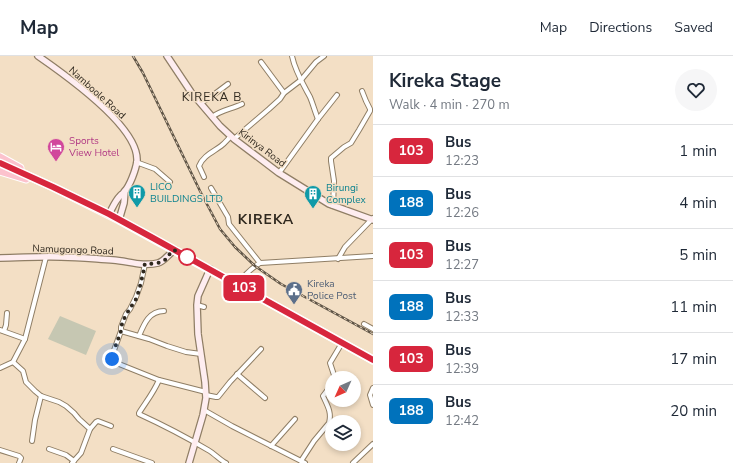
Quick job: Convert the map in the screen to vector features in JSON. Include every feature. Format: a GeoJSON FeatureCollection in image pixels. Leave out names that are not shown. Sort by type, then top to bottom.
{"type":"FeatureCollection","features":[{"type":"Feature","properties":{"kind":"highway"},"geometry":{"type":"LineString","coordinates":[[0,157],[53,187]]}},
{"type":"Feature","properties":{"kind":"highway"},"geometry":{"type":"LineString","coordinates":[[0,163],[109,214],[373,360]]}},
{"type":"Feature","properties":{"kind":"highway"},"geometry":{"type":"LineString","coordinates":[[0,171],[53,187]]}},
{"type":"Feature","properties":{"kind":"main road","name":"Namboole Road"},"geometry":{"type":"LineString","coordinates":[[38,56],[81,88],[108,112],[122,127],[132,142],[137,155],[134,173],[125,191],[120,196],[109,214]]}},
{"type":"Feature","properties":{"kind":"main road","name":"Kirinya Road"},"geometry":{"type":"LineString","coordinates":[[167,56],[182,79],[212,117],[233,138],[279,173],[332,206],[373,219]]}},
{"type":"Feature","properties":{"kind":"main road"},"geometry":{"type":"LineString","coordinates":[[119,220],[124,203],[125,191]]}},
{"type":"Feature","properties":{"kind":"main road","name":"Namugongo Road"},"geometry":{"type":"LineString","coordinates":[[0,258],[46,257],[112,260],[145,264],[162,262],[174,250]]}},
{"type":"Feature","properties":{"kind":"main road"},"geometry":{"type":"LineString","coordinates":[[189,463],[204,410],[206,394],[197,305],[198,296],[210,270]]}},
{"type":"Feature","properties":{"kind":"street"},"geometry":{"type":"LineString","coordinates":[[292,56],[294,64],[311,99],[318,119]]}},
{"type":"Feature","properties":{"kind":"street"},"geometry":{"type":"LineString","coordinates":[[204,177],[199,166],[200,162],[269,109],[284,93],[301,80],[316,62],[324,56]]}},
{"type":"Feature","properties":{"kind":"street"},"geometry":{"type":"LineString","coordinates":[[261,62],[284,93]]}},
{"type":"Feature","properties":{"kind":"street"},"geometry":{"type":"LineString","coordinates":[[201,103],[228,84]]}},
{"type":"Feature","properties":{"kind":"street"},"geometry":{"type":"LineString","coordinates":[[332,206],[334,181],[331,158],[351,143],[370,111],[362,91]]}},
{"type":"Feature","properties":{"kind":"street"},"geometry":{"type":"LineString","coordinates":[[279,173],[337,95]]}},
{"type":"Feature","properties":{"kind":"street"},"geometry":{"type":"LineString","coordinates":[[212,117],[219,112],[242,104]]}},
{"type":"Feature","properties":{"kind":"street"},"geometry":{"type":"LineString","coordinates":[[136,162],[155,170],[170,182]]}},
{"type":"Feature","properties":{"kind":"street"},"geometry":{"type":"LineString","coordinates":[[211,188],[228,217],[229,224],[260,263]]}},
{"type":"Feature","properties":{"kind":"street"},"geometry":{"type":"LineString","coordinates":[[338,259],[345,247],[373,219]]}},
{"type":"Feature","properties":{"kind":"street"},"geometry":{"type":"LineString","coordinates":[[238,285],[249,270],[260,263],[373,256]]}},
{"type":"Feature","properties":{"kind":"street"},"geometry":{"type":"LineString","coordinates":[[0,368],[13,362],[24,339],[46,257]]}},
{"type":"Feature","properties":{"kind":"street"},"geometry":{"type":"LineString","coordinates":[[145,264],[136,297],[126,314],[121,327],[113,353],[114,362],[159,380],[216,397],[261,349]]}},
{"type":"Feature","properties":{"kind":"street"},"geometry":{"type":"LineString","coordinates":[[197,305],[204,307]]}},
{"type":"Feature","properties":{"kind":"street"},"geometry":{"type":"LineString","coordinates":[[139,336],[147,320],[152,314],[164,312]]}},
{"type":"Feature","properties":{"kind":"street"},"geometry":{"type":"LineString","coordinates":[[7,313],[6,325],[2,331],[24,339]]}},
{"type":"Feature","properties":{"kind":"street"},"geometry":{"type":"LineString","coordinates":[[364,324],[373,329]]}},
{"type":"Feature","properties":{"kind":"street"},"geometry":{"type":"LineString","coordinates":[[121,331],[186,352],[201,354]]}},
{"type":"Feature","properties":{"kind":"street"},"geometry":{"type":"LineString","coordinates":[[333,371],[330,363],[342,342]]}},
{"type":"Feature","properties":{"kind":"street"},"geometry":{"type":"LineString","coordinates":[[13,362],[24,373],[26,382],[41,396],[66,406],[90,429]]}},
{"type":"Feature","properties":{"kind":"street"},"geometry":{"type":"LineString","coordinates":[[237,374],[265,398]]}},
{"type":"Feature","properties":{"kind":"street"},"geometry":{"type":"LineString","coordinates":[[159,380],[154,391],[142,407],[139,414],[181,434],[210,451],[226,463]]}},
{"type":"Feature","properties":{"kind":"street"},"geometry":{"type":"LineString","coordinates":[[373,388],[370,395],[373,405]]}},
{"type":"Feature","properties":{"kind":"street"},"geometry":{"type":"LineString","coordinates":[[32,441],[41,396]]}},
{"type":"Feature","properties":{"kind":"street"},"geometry":{"type":"LineString","coordinates":[[204,410],[303,462],[314,441],[329,423],[329,407]]}},
{"type":"Feature","properties":{"kind":"street"},"geometry":{"type":"LineString","coordinates":[[270,446],[294,419]]}},
{"type":"Feature","properties":{"kind":"street"},"geometry":{"type":"LineString","coordinates":[[49,449],[66,455],[73,462],[81,452],[90,429],[96,422],[98,421],[111,426]]}},
{"type":"Feature","properties":{"kind":"street"},"geometry":{"type":"LineString","coordinates":[[353,463],[373,444]]}},
{"type":"Feature","properties":{"kind":"street"},"geometry":{"type":"LineString","coordinates":[[113,449],[152,463]]}},
{"type":"Feature","properties":{"kind":"street"},"geometry":{"type":"LineString","coordinates":[[0,450],[19,456],[21,458],[19,463]]}},
{"type":"Feature","properties":{"kind":"green space"},"geometry":{"type":"Polygon","coordinates":[[[60,316],[96,331],[86,355],[48,339],[60,316]]]}},
{"type":"Feature","properties":{"kind":"railway"},"geometry":{"type":"LineString","coordinates":[[133,56],[143,73],[220,229],[235,247],[255,266],[281,284],[373,334]]}},
{"type":"Feature","properties":{"kind":"bus line","name":"103"},"geometry":{"type":"LineString","coordinates":[[0,163],[109,214],[373,360]]}},
{"type":"Feature","properties":{"kind":"place","name":"Sports View Hotel"},"geometry":{"type":"Point","coordinates":[56,162]}},
{"type":"Feature","properties":{"kind":"place","name":"LICO BUILDINGS LTD"},"geometry":{"type":"Point","coordinates":[137,208]}},
{"type":"Feature","properties":{"kind":"place","name":"Birungi Complex"},"geometry":{"type":"Point","coordinates":[313,209]}},
{"type":"Feature","properties":{"kind":"place","name":"Kireka Police Post"},"geometry":{"type":"Point","coordinates":[294,305]}},
{"type":"Feature","properties":{"kind":"district","name":"KIREKA B"},"geometry":{"type":"Point","coordinates":[212,97]}},
{"type":"Feature","properties":{"kind":"district","name":"KIREKA"},"geometry":{"type":"Point","coordinates":[266,219]}},
{"type":"Feature","properties":{"kind":"route"},"geometry":{"type":"LineString","coordinates":[[112,359],[121,327],[126,314],[136,297],[141,283],[145,264],[162,262],[174,250],[187,257]]}}]}
